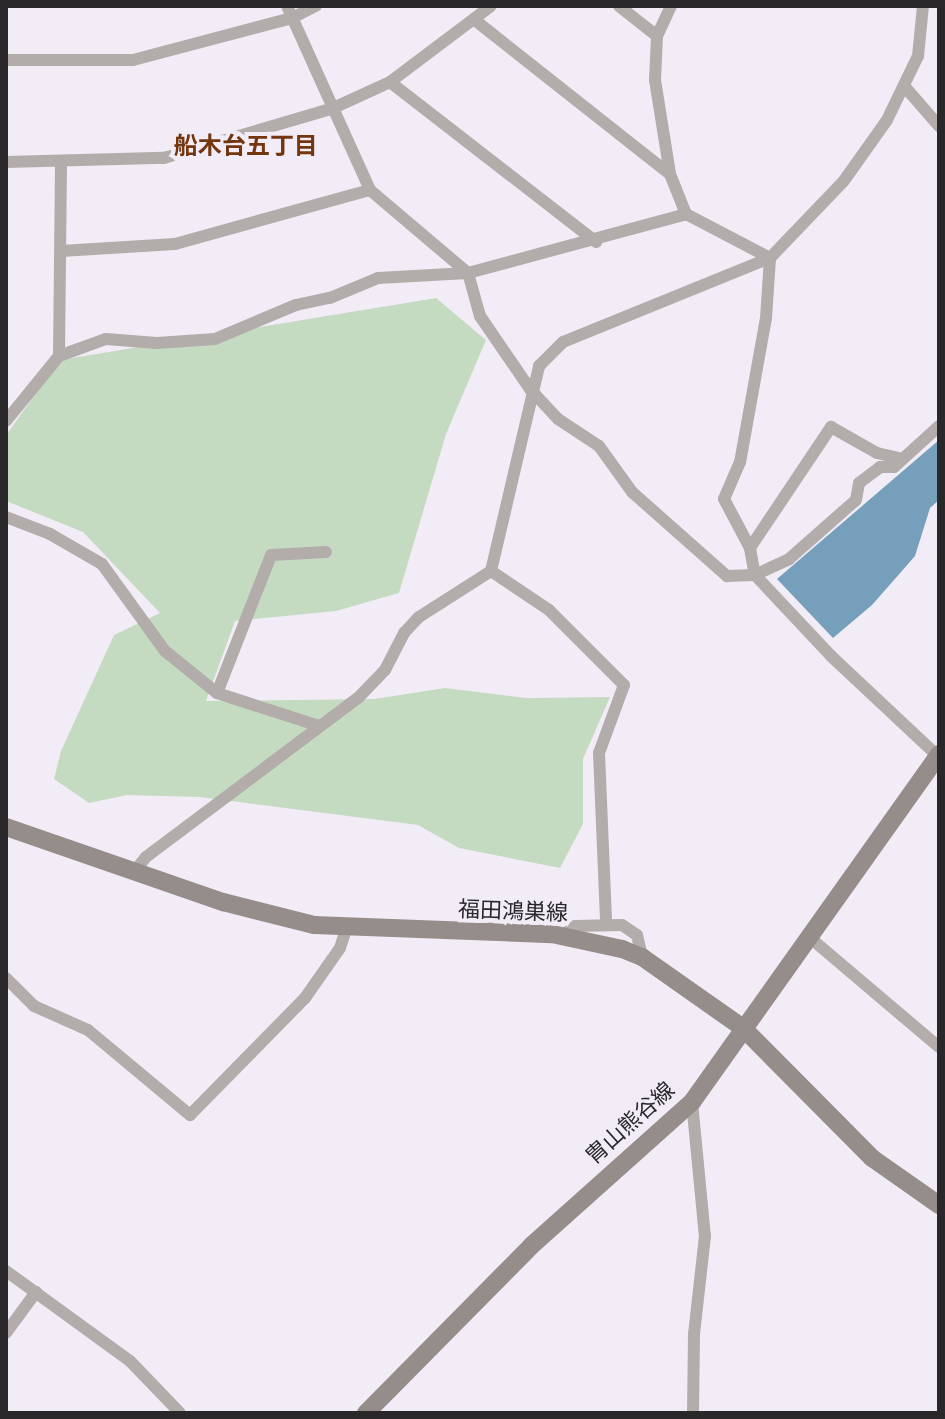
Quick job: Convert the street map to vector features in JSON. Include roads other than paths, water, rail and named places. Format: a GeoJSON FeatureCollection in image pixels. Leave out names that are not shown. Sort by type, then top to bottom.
{"type":"FeatureCollection","features":[{"type":"Feature","properties":{"kind":"main road","name":"胄山熊谷線"},"geometry":{"type":"LineString","coordinates":[[366,1413],[531,1246],[692,1102],[938,755]]}},
{"type":"Feature","properties":{"kind":"main road","name":"福田鴻巣線"},"geometry":{"type":"LineString","coordinates":[[6,827],[133,873],[264,914],[346,930],[562,936],[642,957],[743,1028],[872,1158],[939,1205]]}},
{"type":"Feature","properties":{"kind":"street"},"geometry":{"type":"LineString","coordinates":[[6,60],[133,60],[316,6]]}},
{"type":"Feature","properties":{"kind":"street"},"geometry":{"type":"LineString","coordinates":[[6,162],[164,158],[331,109],[390,82],[476,21],[491,6]]}},
{"type":"Feature","properties":{"kind":"street"},"geometry":{"type":"LineString","coordinates":[[619,6],[657,36]]}},
{"type":"Feature","properties":{"kind":"street"},"geometry":{"type":"LineString","coordinates":[[671,6],[657,36],[655,80],[670,174],[686,214],[770,258]]}},
{"type":"Feature","properties":{"kind":"street"},"geometry":{"type":"LineString","coordinates":[[133,873],[146,857],[358,698],[385,670],[404,633],[419,617],[491,571],[509,511],[530,389],[539,366],[563,342],[770,258],[843,182],[905,87],[918,56],[923,6]]}},
{"type":"Feature","properties":{"kind":"street"},"geometry":{"type":"LineString","coordinates":[[289,12],[370,190],[468,273],[480,316],[530,389],[558,419],[599,446],[632,492],[727,576],[755,575],[789,559],[856,500],[859,483],[880,467],[894,467],[939,426]]}},
{"type":"Feature","properties":{"kind":"street"},"geometry":{"type":"LineString","coordinates":[[476,21],[670,174]]}},
{"type":"Feature","properties":{"kind":"street"},"geometry":{"type":"LineString","coordinates":[[390,82],[596,242]]}},
{"type":"Feature","properties":{"kind":"street"},"geometry":{"type":"LineString","coordinates":[[905,87],[939,126]]}},
{"type":"Feature","properties":{"kind":"street"},"geometry":{"type":"LineString","coordinates":[[59,356],[61,163]]}},
{"type":"Feature","properties":{"kind":"street"},"geometry":{"type":"LineString","coordinates":[[61,251],[175,244],[370,190]]}},
{"type":"Feature","properties":{"kind":"street"},"geometry":{"type":"LineString","coordinates":[[6,421],[59,356],[106,339],[205,341],[378,278],[468,273],[596,242],[686,214]]}},
{"type":"Feature","properties":{"kind":"street"},"geometry":{"type":"LineString","coordinates":[[770,258],[766,318],[740,462],[724,499],[750,548],[755,575],[831,656],[938,755]]}},
{"type":"Feature","properties":{"kind":"street"},"geometry":{"type":"LineString","coordinates":[[750,548],[831,427],[877,453],[902,459]]}},
{"type":"Feature","properties":{"kind":"street"},"geometry":{"type":"LineString","coordinates":[[6,517],[50,534],[102,564],[165,651],[217,693],[319,726]]}},
{"type":"Feature","properties":{"kind":"street"},"geometry":{"type":"LineString","coordinates":[[217,693],[271,555],[326,552]]}},
{"type":"Feature","properties":{"kind":"street"},"geometry":{"type":"LineString","coordinates":[[491,571],[549,610],[624,685],[599,753],[606,923]]}},
{"type":"Feature","properties":{"kind":"street"},"geometry":{"type":"LineString","coordinates":[[562,936],[575,926],[606,923],[637,935],[642,957]]}},
{"type":"Feature","properties":{"kind":"street"},"geometry":{"type":"LineString","coordinates":[[6,978],[34,1006],[88,1030],[190,1115],[305,998],[340,948],[346,930]]}},
{"type":"Feature","properties":{"kind":"street"},"geometry":{"type":"LineString","coordinates":[[808,936],[939,1047]]}},
{"type":"Feature","properties":{"kind":"street"},"geometry":{"type":"LineString","coordinates":[[692,1102],[705,1236],[694,1334],[693,1413]]}},
{"type":"Feature","properties":{"kind":"street"},"geometry":{"type":"LineString","coordinates":[[6,1271],[130,1361],[180,1413]]}},
{"type":"Feature","properties":{"kind":"street"},"geometry":{"type":"LineString","coordinates":[[6,1333],[36,1292]]}},
{"type":"Feature","properties":{"kind":"water"},"geometry":{"type":"Polygon","coordinates":[[[939,440],[939,500],[930,508],[915,556],[872,605],[833,638],[777,579],[939,440]]]}},
{"type":"Feature","properties":{"kind":"district","name":"船木台五丁目"},"geometry":{"type":"Point","coordinates":[246,146]}}]}
